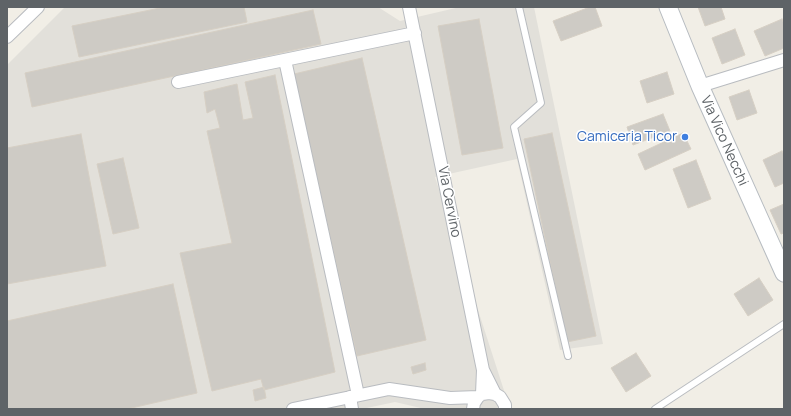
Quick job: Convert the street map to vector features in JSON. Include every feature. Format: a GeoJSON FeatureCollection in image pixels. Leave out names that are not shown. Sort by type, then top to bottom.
{"type":"FeatureCollection","features":[{"type":"Feature","properties":{"kind":"street"},"geometry":{"type":"LineString","coordinates":[[7,37],[38,7]]}},
{"type":"Feature","properties":{"kind":"street","name":"Via Cervino"},"geometry":{"type":"LineString","coordinates":[[409,7],[483,370]]}},
{"type":"Feature","properties":{"kind":"street","name":"Via Vico Necchi"},"geometry":{"type":"LineString","coordinates":[[668,7],[700,86],[782,263]]}},
{"type":"Feature","properties":{"kind":"street"},"geometry":{"type":"LineString","coordinates":[[178,82],[415,33]]}},
{"type":"Feature","properties":{"kind":"street"},"geometry":{"type":"LineString","coordinates":[[285,60],[354,400]]}},
{"type":"Feature","properties":{"kind":"street"},"geometry":{"type":"LineString","coordinates":[[700,86],[784,60]]}},
{"type":"Feature","properties":{"kind":"street"},"geometry":{"type":"LineString","coordinates":[[483,370],[495,394]]}},
{"type":"Feature","properties":{"kind":"street"},"geometry":{"type":"LineString","coordinates":[[477,402],[483,370]]}},
{"type":"Feature","properties":{"kind":"street"},"geometry":{"type":"LineString","coordinates":[[293,409],[354,400],[390,389],[477,402],[489,393],[495,394],[500,397],[505,405],[505,409]]}},
{"type":"Feature","properties":{"kind":"lane"},"geometry":{"type":"LineString","coordinates":[[519,7],[541,103],[514,127],[568,356]]}},
{"type":"Feature","properties":{"kind":"lane"},"geometry":{"type":"LineString","coordinates":[[655,409],[784,324]]}},
{"type":"Feature","properties":{"kind":"shaded area"},"geometry":{"type":"Polygon","coordinates":[[[65,7],[378,7],[400,21],[460,7],[534,7],[603,344],[560,350],[517,159],[435,177],[510,409],[425,409],[395,402],[362,409],[7,409],[7,65],[65,7]]]}},
{"type":"Feature","properties":{"kind":"building"},"geometry":{"type":"Polygon","coordinates":[[[165,7],[244,7],[247,22],[79,57],[72,26],[165,7]]]}},
{"type":"Feature","properties":{"kind":"building"},"geometry":{"type":"Polygon","coordinates":[[[590,7],[595,7],[602,26],[561,41],[553,21],[590,7]]]}},
{"type":"Feature","properties":{"kind":"building"},"geometry":{"type":"Polygon","coordinates":[[[698,7],[721,7],[725,19],[705,26],[698,7]]]}},
{"type":"Feature","properties":{"kind":"building"},"geometry":{"type":"Polygon","coordinates":[[[313,10],[321,44],[32,107],[25,73],[313,10]]]}},
{"type":"Feature","properties":{"kind":"building"},"geometry":{"type":"Polygon","coordinates":[[[479,19],[503,148],[462,155],[438,26],[479,19]]]}},
{"type":"Feature","properties":{"kind":"building"},"geometry":{"type":"Polygon","coordinates":[[[782,19],[784,24],[784,48],[765,56],[754,31],[782,19]]]}},
{"type":"Feature","properties":{"kind":"building"},"geometry":{"type":"Polygon","coordinates":[[[735,29],[745,55],[722,64],[712,38],[735,29]]]}},
{"type":"Feature","properties":{"kind":"building"},"geometry":{"type":"Polygon","coordinates":[[[362,58],[426,340],[357,356],[294,74],[362,58]]]}},
{"type":"Feature","properties":{"kind":"building"},"geometry":{"type":"Polygon","coordinates":[[[667,72],[674,94],[647,103],[640,81],[667,72]]]}},
{"type":"Feature","properties":{"kind":"building"},"geometry":{"type":"Polygon","coordinates":[[[275,75],[335,372],[264,390],[261,379],[212,391],[180,253],[232,243],[207,131],[220,128],[215,109],[207,113],[204,92],[237,84],[243,120],[253,118],[245,82],[275,75]]]}},
{"type":"Feature","properties":{"kind":"building"},"geometry":{"type":"Polygon","coordinates":[[[749,90],[757,113],[737,120],[729,97],[749,90]]]}},
{"type":"Feature","properties":{"kind":"building"},"geometry":{"type":"Polygon","coordinates":[[[663,114],[670,131],[633,145],[627,127],[663,114]]]}},
{"type":"Feature","properties":{"kind":"building"},"geometry":{"type":"Polygon","coordinates":[[[552,133],[596,336],[567,342],[524,139],[552,133]]]}},
{"type":"Feature","properties":{"kind":"building"},"geometry":{"type":"Polygon","coordinates":[[[683,133],[691,149],[645,170],[638,154],[683,133]]]}},
{"type":"Feature","properties":{"kind":"building"},"geometry":{"type":"Polygon","coordinates":[[[81,134],[106,266],[7,284],[7,148],[81,134]]]}},
{"type":"Feature","properties":{"kind":"building"},"geometry":{"type":"Polygon","coordinates":[[[782,151],[784,155],[784,183],[775,187],[763,160],[782,151]]]}},
{"type":"Feature","properties":{"kind":"building"},"geometry":{"type":"Polygon","coordinates":[[[123,158],[139,228],[113,234],[97,164],[123,158]]]}},
{"type":"Feature","properties":{"kind":"building"},"geometry":{"type":"Polygon","coordinates":[[[696,160],[711,199],[688,208],[673,169],[696,160]]]}},
{"type":"Feature","properties":{"kind":"building"},"geometry":{"type":"Polygon","coordinates":[[[784,204],[784,233],[781,234],[770,210],[784,204]]]}},
{"type":"Feature","properties":{"kind":"building"},"geometry":{"type":"Polygon","coordinates":[[[759,278],[773,300],[748,316],[734,294],[759,278]]]}},
{"type":"Feature","properties":{"kind":"building"},"geometry":{"type":"Polygon","coordinates":[[[173,284],[197,393],[127,409],[7,409],[7,321],[173,284]]]}},
{"type":"Feature","properties":{"kind":"building"},"geometry":{"type":"Polygon","coordinates":[[[636,353],[651,376],[626,392],[611,368],[636,353]]]}},
{"type":"Feature","properties":{"kind":"building"},"geometry":{"type":"Polygon","coordinates":[[[425,363],[426,370],[413,374],[411,367],[425,363]]]}},
{"type":"Feature","properties":{"kind":"building"},"geometry":{"type":"Polygon","coordinates":[[[264,387],[266,398],[255,401],[253,390],[264,387]]]}},
{"type":"Feature","properties":{"kind":"place","name":"Camiceria Ticor"},"geometry":{"type":"Point","coordinates":[685,137]}}]}
